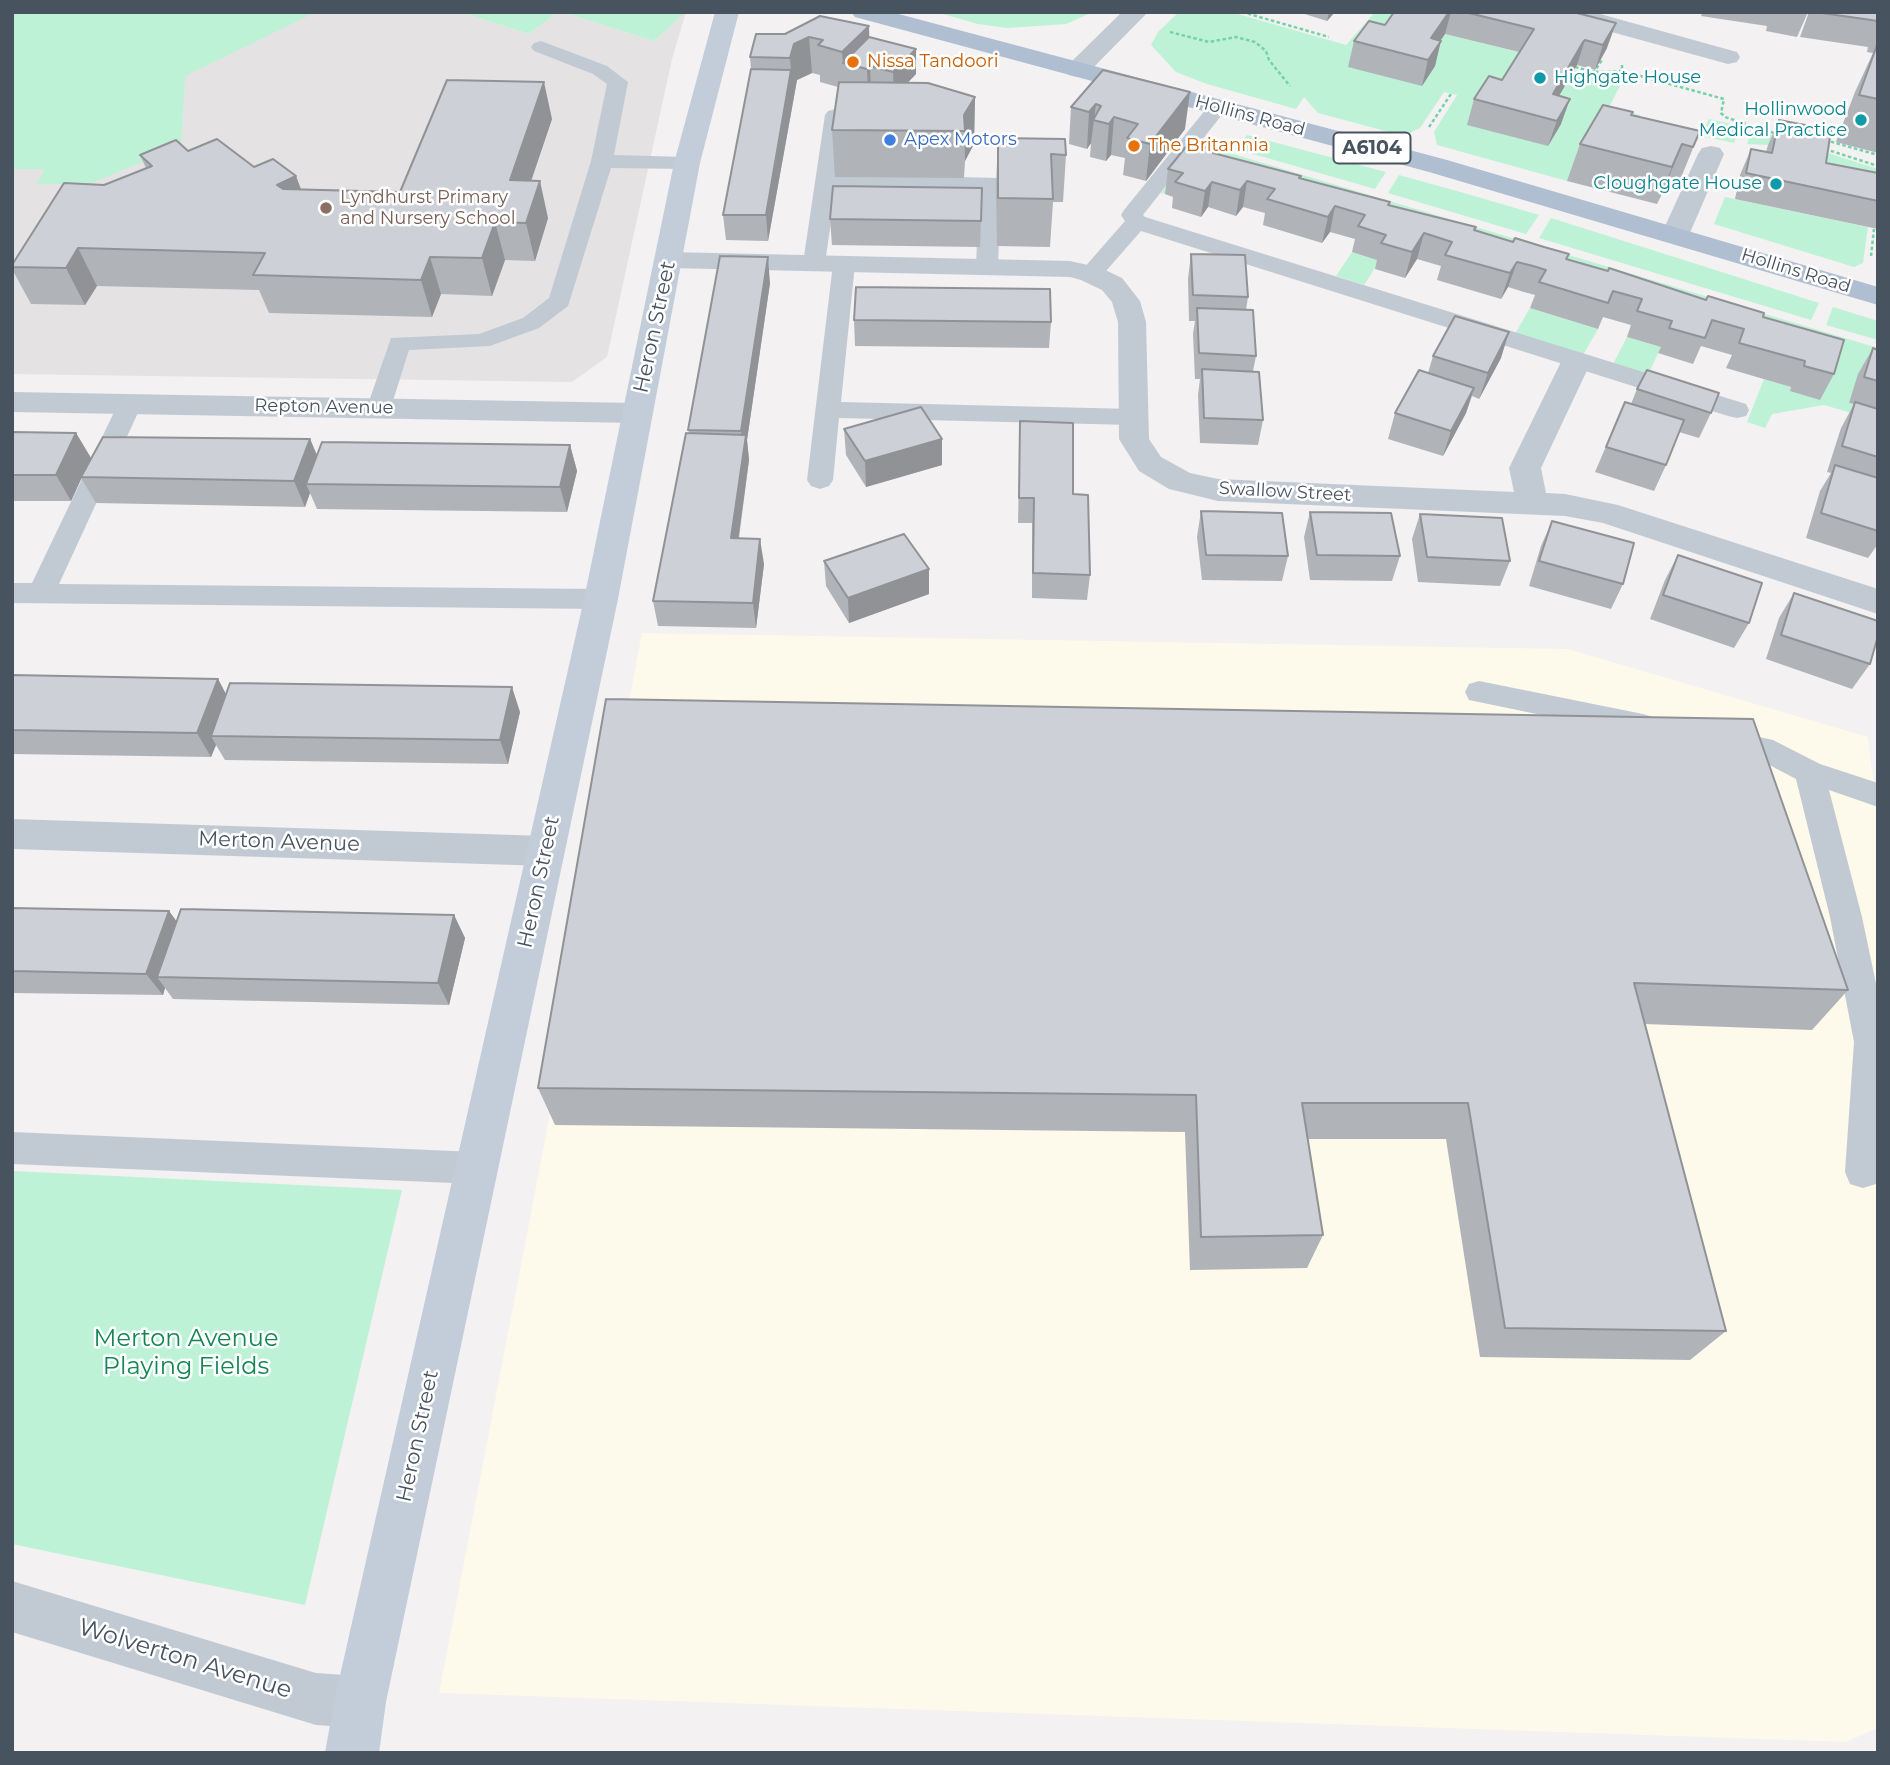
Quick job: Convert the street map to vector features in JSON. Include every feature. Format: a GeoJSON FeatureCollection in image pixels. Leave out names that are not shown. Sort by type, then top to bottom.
{"type":"FeatureCollection","features":[{"type":"Feature","properties":{"kind":"main road","name":"Hollins Road"},"geometry":{"type":"LineString","coordinates":[[863,12],[1438,166],[1878,296]]}},
{"type":"Feature","properties":{"kind":"street","name":"Heron Street"},"geometry":{"type":"LineString","coordinates":[[352,1753],[360,1702],[601,599],[687,163],[727,12]]}},
{"type":"Feature","properties":{"kind":"street"},"geometry":{"type":"LineString","coordinates":[[1077,69],[1136,12]]}},
{"type":"Feature","properties":{"kind":"street"},"geometry":{"type":"LineString","coordinates":[[1565,12],[1728,57]]}},
{"type":"Feature","properties":{"kind":"street"},"geometry":{"type":"LineString","coordinates":[[1675,235],[1711,154]]}},
{"type":"Feature","properties":{"kind":"street","name":"Swallow Street"},"geometry":{"type":"LineString","coordinates":[[670,260],[1070,269],[1091,274],[1112,284],[1126,300],[1132,322],[1134,439],[1150,464],[1180,481],[1218,490],[1566,505],[1606,513],[1878,602]]}},
{"type":"Feature","properties":{"kind":"street"},"geometry":{"type":"LineString","coordinates":[[1532,503],[1525,468],[1576,362]]}},
{"type":"Feature","properties":{"kind":"street","name":"Repton Avenue"},"geometry":{"type":"LineString","coordinates":[[12,402],[636,414]]}},
{"type":"Feature","properties":{"kind":"street","name":"Merton Avenue"},"geometry":{"type":"LineString","coordinates":[[12,834],[546,851]]}},
{"type":"Feature","properties":{"kind":"street","name":"Wolverton Avenue"},"geometry":{"type":"LineString","coordinates":[[12,1606],[316,1699],[360,1702]]}},
{"type":"Feature","properties":{"kind":"lane"},"geometry":{"type":"LineString","coordinates":[[379,407],[399,343],[482,341],[530,323],[559,301],[602,161],[618,82],[600,69],[541,47]]}},
{"type":"Feature","properties":{"kind":"lane"},"geometry":{"type":"LineString","coordinates":[[1218,107],[1132,215],[1136,222],[1576,362],[1737,410]]}},
{"type":"Feature","properties":{"kind":"lane"},"geometry":{"type":"LineString","coordinates":[[820,480],[828,410],[827,180],[835,115]]}},
{"type":"Feature","properties":{"kind":"lane"},"geometry":{"type":"LineString","coordinates":[[602,161],[687,163]]}},
{"type":"Feature","properties":{"kind":"lane"},"geometry":{"type":"LineString","coordinates":[[827,180],[990,183],[987,267]]}},
{"type":"Feature","properties":{"kind":"lane"},"geometry":{"type":"LineString","coordinates":[[1091,274],[1136,222]]}},
{"type":"Feature","properties":{"kind":"lane"},"geometry":{"type":"LineString","coordinates":[[41,593],[130,404]]}},
{"type":"Feature","properties":{"kind":"lane"},"geometry":{"type":"LineString","coordinates":[[828,410],[1133,417]]}},
{"type":"Feature","properties":{"kind":"lane"},"geometry":{"type":"LineString","coordinates":[[12,593],[601,599]]}},
{"type":"Feature","properties":{"kind":"lane"},"geometry":{"type":"LineString","coordinates":[[1479,692],[1763,748],[1809,772],[1878,795]]}},
{"type":"Feature","properties":{"kind":"lane"},"geometry":{"type":"LineString","coordinates":[[1809,772],[1846,917],[1871,1042],[1863,1172]]}},
{"type":"Feature","properties":{"kind":"lane"},"geometry":{"type":"LineString","coordinates":[[12,1148],[476,1168]]}},
{"type":"Feature","properties":{"kind":"path"},"geometry":{"type":"LineString","coordinates":[[1242,12],[1329,37]]}},
{"type":"Feature","properties":{"kind":"path"},"geometry":{"type":"LineString","coordinates":[[1160,30],[1209,42],[1236,37],[1255,42],[1266,51],[1269,60],[1292,89]]}},
{"type":"Feature","properties":{"kind":"path"},"geometry":{"type":"LineString","coordinates":[[1594,72],[1622,71]]}},
{"type":"Feature","properties":{"kind":"path"},"geometry":{"type":"LineString","coordinates":[[1629,73],[1724,99],[1721,113],[1725,117],[1787,137]]}},
{"type":"Feature","properties":{"kind":"path"},"geometry":{"type":"LineString","coordinates":[[1437,114],[1451,94]]}},
{"type":"Feature","properties":{"kind":"path"},"geometry":{"type":"LineString","coordinates":[[1823,139],[1878,155]]}},
{"type":"Feature","properties":{"kind":"path"},"geometry":{"type":"LineString","coordinates":[[1813,145],[1878,166]]}},
{"type":"Feature","properties":{"kind":"path"},"geometry":{"type":"LineString","coordinates":[[1872,248],[1874,229]]}},
{"type":"Feature","properties":{"kind":"shaded area","name":"Lyndhurst Primary and Nursery School"},"geometry":{"type":"Polygon","coordinates":[[[12,12],[460,12],[529,34],[558,12],[562,12],[654,41],[686,12],[672,59],[607,357],[572,382],[12,374],[12,12]]]}},
{"type":"Feature","properties":{"kind":"shaded area"},"geometry":{"type":"Polygon","coordinates":[[[642,633],[1568,649],[1868,737],[1878,818],[1878,1728],[1846,1742],[439,1693],[642,633]]]}},
{"type":"Feature","properties":{"kind":"green space"},"geometry":{"type":"Polygon","coordinates":[[[12,12],[316,12],[185,76],[181,146],[89,184],[37,184],[45,169],[12,169],[12,12]]]}},
{"type":"Feature","properties":{"kind":"green space"},"geometry":{"type":"Polygon","coordinates":[[[460,12],[558,12],[529,34],[460,12]]]}},
{"type":"Feature","properties":{"kind":"green space"},"geometry":{"type":"Polygon","coordinates":[[[562,12],[686,12],[654,41],[562,12]]]}},
{"type":"Feature","properties":{"kind":"green space"},"geometry":{"type":"Polygon","coordinates":[[[936,12],[1093,12],[1066,24],[1007,28],[978,24],[936,12]]]}},
{"type":"Feature","properties":{"kind":"green space"},"geometry":{"type":"Polygon","coordinates":[[[1179,12],[1231,12],[1346,45],[1375,12],[1407,12],[1424,64],[1445,34],[1526,54],[1545,120],[1574,70],[1622,82],[1609,107],[1640,115],[1634,127],[1590,142],[1567,181],[1437,145],[1434,132],[1457,95],[1444,92],[1420,128],[1404,136],[1318,113],[1304,97],[1296,109],[1207,84],[1176,72],[1151,45],[1158,32],[1179,12]]]}},
{"type":"Feature","properties":{"kind":"green space"},"geometry":{"type":"Polygon","coordinates":[[[1709,119],[1740,126],[1734,143],[1701,136],[1709,119]]]}},
{"type":"Feature","properties":{"kind":"green space"},"geometry":{"type":"Polygon","coordinates":[[[1751,131],[1759,131],[1878,169],[1878,202],[1768,145],[1747,144],[1751,131]]]}},
{"type":"Feature","properties":{"kind":"green space"},"geometry":{"type":"Polygon","coordinates":[[[1247,135],[1386,172],[1375,189],[1236,149],[1247,135]]]}},
{"type":"Feature","properties":{"kind":"green space"},"geometry":{"type":"Polygon","coordinates":[[[1200,144],[1878,348],[1878,380],[1849,402],[1878,411],[1876,420],[1824,405],[1772,414],[1765,428],[1747,422],[1764,379],[1791,387],[1790,391],[1830,366],[1186,169],[1165,194],[1161,193],[1200,144]]]}},
{"type":"Feature","properties":{"kind":"green space"},"geometry":{"type":"Polygon","coordinates":[[[1399,175],[1539,215],[1526,234],[1388,193],[1399,175]]]}},
{"type":"Feature","properties":{"kind":"green space"},"geometry":{"type":"Polygon","coordinates":[[[1725,197],[1868,227],[1863,263],[1854,267],[1714,224],[1725,197]]]}},
{"type":"Feature","properties":{"kind":"green space"},"geometry":{"type":"Polygon","coordinates":[[[1551,218],[1819,303],[1811,320],[1539,238],[1551,218]]]}},
{"type":"Feature","properties":{"kind":"green space"},"geometry":{"type":"Polygon","coordinates":[[[1352,252],[1380,260],[1364,285],[1336,276],[1352,252]]]}},
{"type":"Feature","properties":{"kind":"green space"},"geometry":{"type":"Polygon","coordinates":[[[1833,307],[1878,321],[1878,340],[1826,325],[1833,307]]]}},
{"type":"Feature","properties":{"kind":"green space"},"geometry":{"type":"Polygon","coordinates":[[[1530,308],[1598,329],[1583,355],[1515,334],[1530,308]]]}},
{"type":"Feature","properties":{"kind":"green space"},"geometry":{"type":"Polygon","coordinates":[[[1627,337],[1661,347],[1648,375],[1613,364],[1627,337]]]}},
{"type":"Feature","properties":{"kind":"green space","name":"Merton Avenue Playing Fields"},"geometry":{"type":"Polygon","coordinates":[[[12,1171],[402,1190],[305,1605],[12,1544],[12,1171]]]}},
{"type":"Feature","properties":{"kind":"building"},"geometry":{"type":"Polygon","coordinates":[[[1394,12],[1449,12],[1431,38],[1441,41],[1428,60],[1354,41],[1369,21],[1385,25],[1394,12]]]}},
{"type":"Feature","properties":{"kind":"building"},"geometry":{"type":"Polygon","coordinates":[[[1465,12],[1573,12],[1616,23],[1603,45],[1585,40],[1583,42],[1553,94],[1570,99],[1557,121],[1474,99],[1489,76],[1502,80],[1534,29],[1465,12]]]}},
{"type":"Feature","properties":{"kind":"building"},"geometry":{"type":"Polygon","coordinates":[[[1815,12],[1878,12],[1878,21],[1815,12]]]}},
{"type":"Feature","properties":{"kind":"building"},"geometry":{"type":"Polygon","coordinates":[[[820,16],[869,26],[842,52],[818,45],[823,40],[809,37],[794,44],[790,58],[750,57],[756,34],[785,34],[820,16]]]}},
{"type":"Feature","properties":{"kind":"building"},"geometry":{"type":"Polygon","coordinates":[[[869,37],[916,49],[893,72],[843,63],[869,37]]]}},
{"type":"Feature","properties":{"kind":"building"},"geometry":{"type":"Polygon","coordinates":[[[1878,45],[1878,99],[1859,95],[1878,45]]]}},
{"type":"Feature","properties":{"kind":"building"},"geometry":{"type":"Polygon","coordinates":[[[751,69],[791,70],[766,215],[723,215],[751,69]]]}},
{"type":"Feature","properties":{"kind":"building"},"geometry":{"type":"Polygon","coordinates":[[[1103,70],[1190,92],[1150,144],[1127,138],[1138,124],[1114,117],[1109,124],[1093,120],[1101,106],[1096,104],[1089,112],[1071,107],[1103,70]]]}},
{"type":"Feature","properties":{"kind":"building"},"geometry":{"type":"Polygon","coordinates":[[[447,80],[544,82],[510,180],[540,181],[526,223],[495,222],[482,258],[430,257],[421,280],[253,275],[265,253],[78,248],[66,268],[12,267],[64,183],[104,185],[152,166],[140,155],[176,140],[188,151],[217,139],[254,167],[273,159],[296,176],[277,185],[283,189],[400,192],[447,80]]]}},
{"type":"Feature","properties":{"kind":"building"},"geometry":{"type":"Polygon","coordinates":[[[839,82],[928,83],[975,97],[964,115],[965,131],[832,130],[839,82]]]}},
{"type":"Feature","properties":{"kind":"building"},"geometry":{"type":"Polygon","coordinates":[[[1603,105],[1633,112],[1631,115],[1700,131],[1693,147],[1682,144],[1672,167],[1580,144],[1603,105]]]}},
{"type":"Feature","properties":{"kind":"building"},"geometry":{"type":"Polygon","coordinates":[[[1779,120],[1831,130],[1826,163],[1878,173],[1878,201],[1746,173],[1751,149],[1772,153],[1779,120]]]}},
{"type":"Feature","properties":{"kind":"building"},"geometry":{"type":"Polygon","coordinates":[[[998,138],[1065,139],[1066,155],[1051,154],[1053,199],[998,198],[998,138]]]}},
{"type":"Feature","properties":{"kind":"building"},"geometry":{"type":"Polygon","coordinates":[[[1189,143],[1215,150],[1213,153],[1390,202],[1388,205],[1476,227],[1474,230],[1513,242],[1515,238],[1569,254],[1566,259],[1608,271],[1609,268],[1706,300],[1708,296],[1764,313],[1763,317],[1844,340],[1834,374],[1804,366],[1805,361],[1739,343],[1744,329],[1712,320],[1705,338],[1669,328],[1672,321],[1637,311],[1642,299],[1613,291],[1608,303],[1539,282],[1546,270],[1533,266],[1517,262],[1510,273],[1445,255],[1452,242],[1424,233],[1412,252],[1381,243],[1386,235],[1358,226],[1365,215],[1335,206],[1328,217],[1267,199],[1275,189],[1247,181],[1240,190],[1212,182],[1205,191],[1175,182],[1183,173],[1168,169],[1189,143]]]}},
{"type":"Feature","properties":{"kind":"building"},"geometry":{"type":"Polygon","coordinates":[[[833,186],[982,188],[981,221],[830,219],[833,186]]]}},
{"type":"Feature","properties":{"kind":"building"},"geometry":{"type":"Polygon","coordinates":[[[1191,254],[1245,255],[1248,297],[1193,295],[1191,254]]]}},
{"type":"Feature","properties":{"kind":"building"},"geometry":{"type":"Polygon","coordinates":[[[720,256],[768,257],[741,431],[688,430],[720,256]]]}},
{"type":"Feature","properties":{"kind":"building"},"geometry":{"type":"Polygon","coordinates":[[[856,287],[1050,289],[1051,322],[854,320],[856,287]]]}},
{"type":"Feature","properties":{"kind":"building"},"geometry":{"type":"Polygon","coordinates":[[[1197,308],[1253,310],[1256,356],[1199,353],[1197,308]]]}},
{"type":"Feature","properties":{"kind":"building"},"geometry":{"type":"Polygon","coordinates":[[[1455,316],[1509,332],[1488,373],[1433,356],[1455,316]]]}},
{"type":"Feature","properties":{"kind":"building"},"geometry":{"type":"Polygon","coordinates":[[[1873,348],[1878,350],[1878,381],[1864,377],[1873,348]]]}},
{"type":"Feature","properties":{"kind":"building"},"geometry":{"type":"Polygon","coordinates":[[[1202,369],[1259,372],[1263,420],[1204,418],[1202,369]]]}},
{"type":"Feature","properties":{"kind":"building"},"geometry":{"type":"Polygon","coordinates":[[[1419,370],[1474,388],[1451,431],[1395,413],[1419,370]]]}},
{"type":"Feature","properties":{"kind":"building"},"geometry":{"type":"Polygon","coordinates":[[[1647,370],[1719,393],[1711,413],[1637,389],[1647,370]]]}},
{"type":"Feature","properties":{"kind":"building"},"geometry":{"type":"Polygon","coordinates":[[[1625,402],[1684,420],[1666,465],[1606,447],[1625,402]]]}},
{"type":"Feature","properties":{"kind":"building"},"geometry":{"type":"Polygon","coordinates":[[[1855,402],[1878,409],[1878,457],[1842,446],[1855,402]]]}},
{"type":"Feature","properties":{"kind":"building"},"geometry":{"type":"Polygon","coordinates":[[[921,407],[942,439],[865,461],[844,429],[921,407]]]}},
{"type":"Feature","properties":{"kind":"building"},"geometry":{"type":"Polygon","coordinates":[[[1020,421],[1073,423],[1073,494],[1088,495],[1090,575],[1033,573],[1034,498],[1019,498],[1020,421]]]}},
{"type":"Feature","properties":{"kind":"building"},"geometry":{"type":"Polygon","coordinates":[[[12,432],[76,433],[56,475],[12,475],[12,432]]]}},
{"type":"Feature","properties":{"kind":"building"},"geometry":{"type":"Polygon","coordinates":[[[686,433],[746,435],[731,538],[760,539],[753,603],[653,601],[686,433]]]}},
{"type":"Feature","properties":{"kind":"building"},"geometry":{"type":"Polygon","coordinates":[[[103,437],[310,439],[294,481],[81,477],[103,437]]]}},
{"type":"Feature","properties":{"kind":"building"},"geometry":{"type":"Polygon","coordinates":[[[322,442],[570,445],[560,487],[306,484],[322,442]]]}},
{"type":"Feature","properties":{"kind":"building"},"geometry":{"type":"Polygon","coordinates":[[[1835,465],[1878,478],[1878,531],[1821,513],[1835,465]]]}},
{"type":"Feature","properties":{"kind":"building"},"geometry":{"type":"Polygon","coordinates":[[[1201,511],[1282,513],[1288,556],[1206,555],[1201,511]]]}},
{"type":"Feature","properties":{"kind":"building"},"geometry":{"type":"Polygon","coordinates":[[[1310,512],[1391,513],[1400,556],[1317,555],[1310,512]]]}},
{"type":"Feature","properties":{"kind":"building"},"geometry":{"type":"Polygon","coordinates":[[[1420,514],[1502,518],[1510,561],[1427,557],[1420,514]]]}},
{"type":"Feature","properties":{"kind":"building"},"geometry":{"type":"Polygon","coordinates":[[[1552,521],[1634,543],[1623,584],[1539,561],[1552,521]]]}},
{"type":"Feature","properties":{"kind":"building"},"geometry":{"type":"Polygon","coordinates":[[[904,534],[929,569],[848,598],[824,561],[904,534]]]}},
{"type":"Feature","properties":{"kind":"building"},"geometry":{"type":"Polygon","coordinates":[[[1678,555],[1762,583],[1749,623],[1663,595],[1678,555]]]}},
{"type":"Feature","properties":{"kind":"building"},"geometry":{"type":"Polygon","coordinates":[[[1794,593],[1878,621],[1878,636],[1870,664],[1781,635],[1794,593]]]}},
{"type":"Feature","properties":{"kind":"building"},"geometry":{"type":"Polygon","coordinates":[[[12,675],[218,679],[197,733],[12,730],[12,675]]]}},
{"type":"Feature","properties":{"kind":"building"},"geometry":{"type":"Polygon","coordinates":[[[230,683],[512,687],[500,740],[211,736],[230,683]]]}},
{"type":"Feature","properties":{"kind":"building"},"geometry":{"type":"Polygon","coordinates":[[[606,699],[1753,719],[1848,990],[1634,983],[1726,1331],[1505,1328],[1468,1103],[1302,1103],[1323,1235],[1201,1237],[1196,1095],[538,1088],[606,699]]]}},
{"type":"Feature","properties":{"kind":"building"},"geometry":{"type":"Polygon","coordinates":[[[12,908],[169,911],[146,974],[12,971],[12,908]]]}},
{"type":"Feature","properties":{"kind":"building"},"geometry":{"type":"Polygon","coordinates":[[[181,909],[454,915],[438,983],[157,977],[181,909]]]}},
{"type":"Feature","properties":{"kind":"place","name":"Nissa Tandoori"},"geometry":{"type":"Point","coordinates":[853,62]}},
{"type":"Feature","properties":{"kind":"place","name":"Highgate House"},"geometry":{"type":"Point","coordinates":[1540,78]}},
{"type":"Feature","properties":{"kind":"place","name":"Hollinwood Medical Practice"},"geometry":{"type":"Point","coordinates":[1861,120]}},
{"type":"Feature","properties":{"kind":"place","name":"Apex Motors"},"geometry":{"type":"Point","coordinates":[890,140]}},
{"type":"Feature","properties":{"kind":"place","name":"The Britannia"},"geometry":{"type":"Point","coordinates":[1134,146]}},
{"type":"Feature","properties":{"kind":"place","name":"Cloughgate House"},"geometry":{"type":"Point","coordinates":[1776,184]}},
{"type":"Feature","properties":{"kind":"place","name":"Lyndhurst Primary and Nursery School"},"geometry":{"type":"Point","coordinates":[326,208]}}]}
